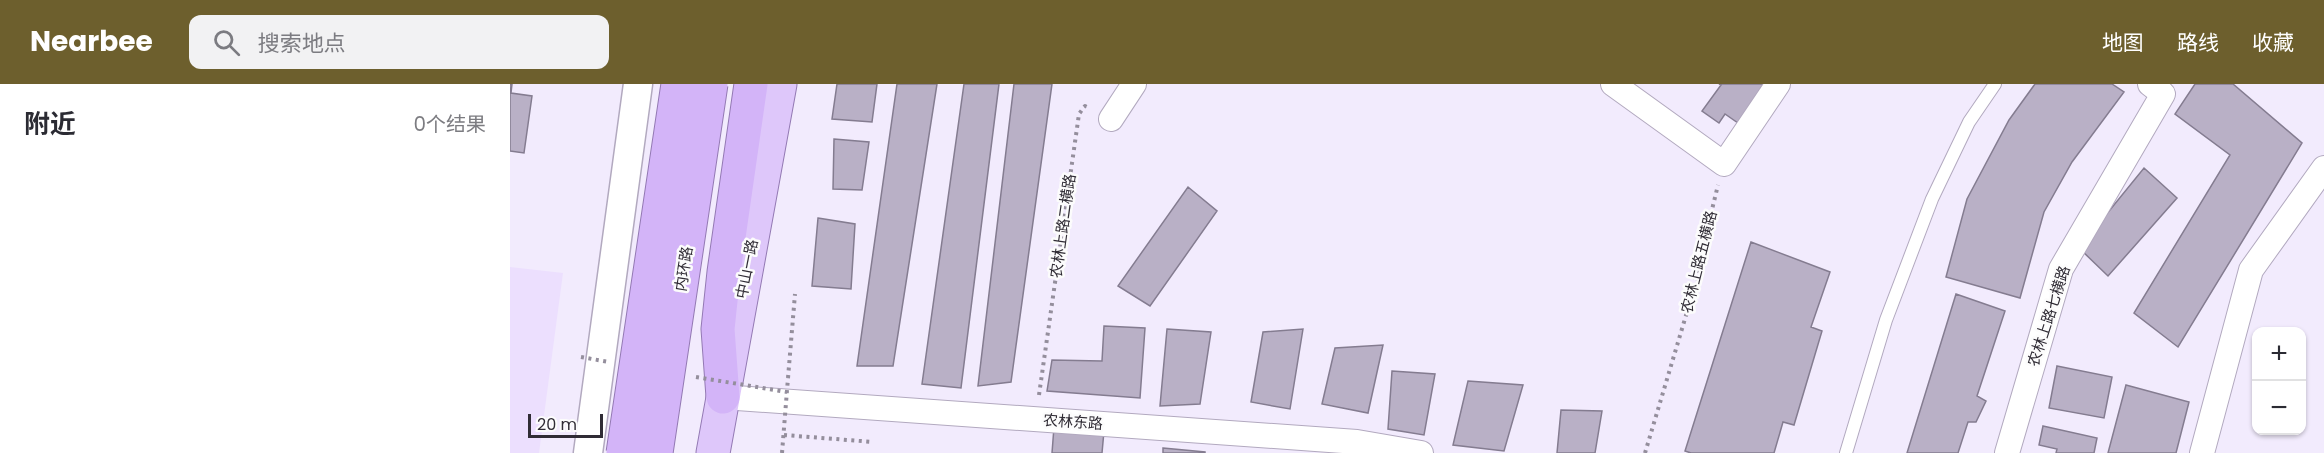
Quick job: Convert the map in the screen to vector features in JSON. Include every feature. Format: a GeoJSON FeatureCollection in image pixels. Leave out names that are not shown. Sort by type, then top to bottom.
{"type":"FeatureCollection","features":[{"type":"Feature","properties":{"kind":"highway"},"geometry":{"type":"LineString","coordinates":[[626,452],[678,84]]}},
{"type":"Feature","properties":{"kind":"highway","name":"内环路"},"geometry":{"type":"LineString","coordinates":[[656,453],[711,84]]}},
{"type":"Feature","properties":{"kind":"highway"},"geometry":{"type":"LineString","coordinates":[[723,397],[718,329],[751,84]]}},
{"type":"Feature","properties":{"kind":"main road"},"geometry":{"type":"LineString","coordinates":[[626,452],[688,84]]}},
{"type":"Feature","properties":{"kind":"main road","name":"中山一路"},"geometry":{"type":"LineString","coordinates":[[713,453],[780,84]]}},
{"type":"Feature","properties":{"kind":"street"},"geometry":{"type":"LineString","coordinates":[[588,453],[638,84]]}},
{"type":"Feature","properties":{"kind":"street"},"geometry":{"type":"LineString","coordinates":[[1112,119],[1134,84]]}},
{"type":"Feature","properties":{"kind":"street"},"geometry":{"type":"LineString","coordinates":[[1613,84],[1724,164],[1778,84]]}},
{"type":"Feature","properties":{"kind":"street","name":"农林上路七横路"},"geometry":{"type":"LineString","coordinates":[[2007,453],[2061,269],[2157,89]]}},
{"type":"Feature","properties":{"kind":"street"},"geometry":{"type":"LineString","coordinates":[[2202,453],[2251,270],[2324,168]]}},
{"type":"Feature","properties":{"kind":"street","name":"农林东路"},"geometry":{"type":"LineString","coordinates":[[723,397],[1357,442],[1421,453]]}},
{"type":"Feature","properties":{"kind":"lane"},"geometry":{"type":"LineString","coordinates":[[1846,453],[1886,320],[1932,199],[1969,122],[1995,84]]}},
{"type":"Feature","properties":{"kind":"path","name":"农林上路二横路"},"geometry":{"type":"LineString","coordinates":[[1035,419],[1079,114],[1085,106],[1112,119]]}},
{"type":"Feature","properties":{"kind":"path","name":"农林上路五横路"},"geometry":{"type":"LineString","coordinates":[[1645,453],[1687,312],[1724,164]]}},
{"type":"Feature","properties":{"kind":"path"},"geometry":{"type":"LineString","coordinates":[[782,453],[795,294]]}},
{"type":"Feature","properties":{"kind":"path"},"geometry":{"type":"LineString","coordinates":[[788,378],[799,379]]}},
{"type":"Feature","properties":{"kind":"path"},"geometry":{"type":"LineString","coordinates":[[784,435],[873,442]]}},
{"type":"Feature","properties":{"kind":"shaded area"},"geometry":{"type":"Polygon","coordinates":[[[510,267],[563,273],[539,453],[510,453],[510,267]]]}},
{"type":"Feature","properties":{"kind":"building"},"geometry":{"type":"Polygon","coordinates":[[[510,84],[512,84],[511,93],[532,96],[524,153],[510,151],[510,84]]]}},
{"type":"Feature","properties":{"kind":"building"},"geometry":{"type":"Polygon","coordinates":[[[837,84],[877,84],[872,122],[832,119],[837,84]]]}},
{"type":"Feature","properties":{"kind":"building"},"geometry":{"type":"Polygon","coordinates":[[[897,84],[937,84],[893,366],[857,366],[897,84]]]}},
{"type":"Feature","properties":{"kind":"building"},"geometry":{"type":"Polygon","coordinates":[[[964,84],[999,84],[961,388],[922,384],[964,84]]]}},
{"type":"Feature","properties":{"kind":"building"},"geometry":{"type":"Polygon","coordinates":[[[1014,84],[1052,84],[1011,382],[978,386],[1014,84]]]}},
{"type":"Feature","properties":{"kind":"building"},"geometry":{"type":"Polygon","coordinates":[[[1719,84],[1764,84],[1738,123],[1725,114],[1719,123],[1702,111],[1721,85],[1719,84]]]}},
{"type":"Feature","properties":{"kind":"building"},"geometry":{"type":"Polygon","coordinates":[[[2035,84],[2112,84],[2124,92],[2072,162],[2044,212],[2020,298],[1946,277],[1967,199],[2009,120],[2035,84]]]}},
{"type":"Feature","properties":{"kind":"building"},"geometry":{"type":"Polygon","coordinates":[[[2195,84],[2233,84],[2302,143],[2178,347],[2134,313],[2230,155],[2175,114],[2195,84]]]}},
{"type":"Feature","properties":{"kind":"building"},"geometry":{"type":"Polygon","coordinates":[[[834,139],[869,142],[862,190],[833,189],[834,139]]]}},
{"type":"Feature","properties":{"kind":"building"},"geometry":{"type":"Polygon","coordinates":[[[2144,168],[2177,198],[2108,276],[2079,248],[2144,168]]]}},
{"type":"Feature","properties":{"kind":"building"},"geometry":{"type":"Polygon","coordinates":[[[1188,187],[1217,211],[1150,306],[1118,286],[1188,187]]]}},
{"type":"Feature","properties":{"kind":"building"},"geometry":{"type":"Polygon","coordinates":[[[818,218],[855,224],[851,289],[812,286],[818,218]]]}},
{"type":"Feature","properties":{"kind":"building"},"geometry":{"type":"Polygon","coordinates":[[[1751,242],[1830,272],[1811,327],[1822,331],[1794,425],[1783,422],[1774,453],[1691,453],[1685,451],[1751,242]]]}},
{"type":"Feature","properties":{"kind":"building"},"geometry":{"type":"Polygon","coordinates":[[[1956,294],[2005,311],[1977,396],[1986,401],[1976,422],[1968,422],[1958,453],[1907,453],[1956,294]]]}},
{"type":"Feature","properties":{"kind":"building"},"geometry":{"type":"Polygon","coordinates":[[[1104,326],[1145,328],[1140,398],[1047,391],[1052,360],[1102,361],[1104,326]]]}},
{"type":"Feature","properties":{"kind":"building"},"geometry":{"type":"Polygon","coordinates":[[[1167,329],[1211,332],[1200,404],[1160,406],[1167,329]]]}},
{"type":"Feature","properties":{"kind":"building"},"geometry":{"type":"Polygon","coordinates":[[[1303,329],[1290,409],[1251,402],[1263,332],[1303,329]]]}},
{"type":"Feature","properties":{"kind":"building"},"geometry":{"type":"Polygon","coordinates":[[[1383,345],[1368,413],[1322,404],[1335,348],[1383,345]]]}},
{"type":"Feature","properties":{"kind":"building"},"geometry":{"type":"Polygon","coordinates":[[[2057,366],[2112,377],[2104,418],[2049,408],[2057,366]]]}},
{"type":"Feature","properties":{"kind":"building"},"geometry":{"type":"Polygon","coordinates":[[[1392,371],[1435,374],[1424,435],[1388,429],[1392,371]]]}},
{"type":"Feature","properties":{"kind":"building"},"geometry":{"type":"Polygon","coordinates":[[[1468,381],[1523,385],[1504,451],[1453,445],[1468,381]]]}},
{"type":"Feature","properties":{"kind":"building"},"geometry":{"type":"Polygon","coordinates":[[[2126,385],[2189,402],[2176,453],[2108,453],[2126,385]]]}},
{"type":"Feature","properties":{"kind":"building"},"geometry":{"type":"Polygon","coordinates":[[[1561,410],[1602,411],[1595,453],[1557,453],[1561,410]]]}},
{"type":"Feature","properties":{"kind":"building"},"geometry":{"type":"Polygon","coordinates":[[[2043,426],[2097,438],[2094,453],[2056,453],[2057,449],[2039,445],[2043,426]]]}},
{"type":"Feature","properties":{"kind":"building"},"geometry":{"type":"Polygon","coordinates":[[[1054,427],[1104,431],[1102,453],[1052,453],[1054,427]]]}},
{"type":"Feature","properties":{"kind":"building"},"geometry":{"type":"Polygon","coordinates":[[[1163,448],[1205,452],[1205,453],[1163,453],[1163,448]]]}}]}
